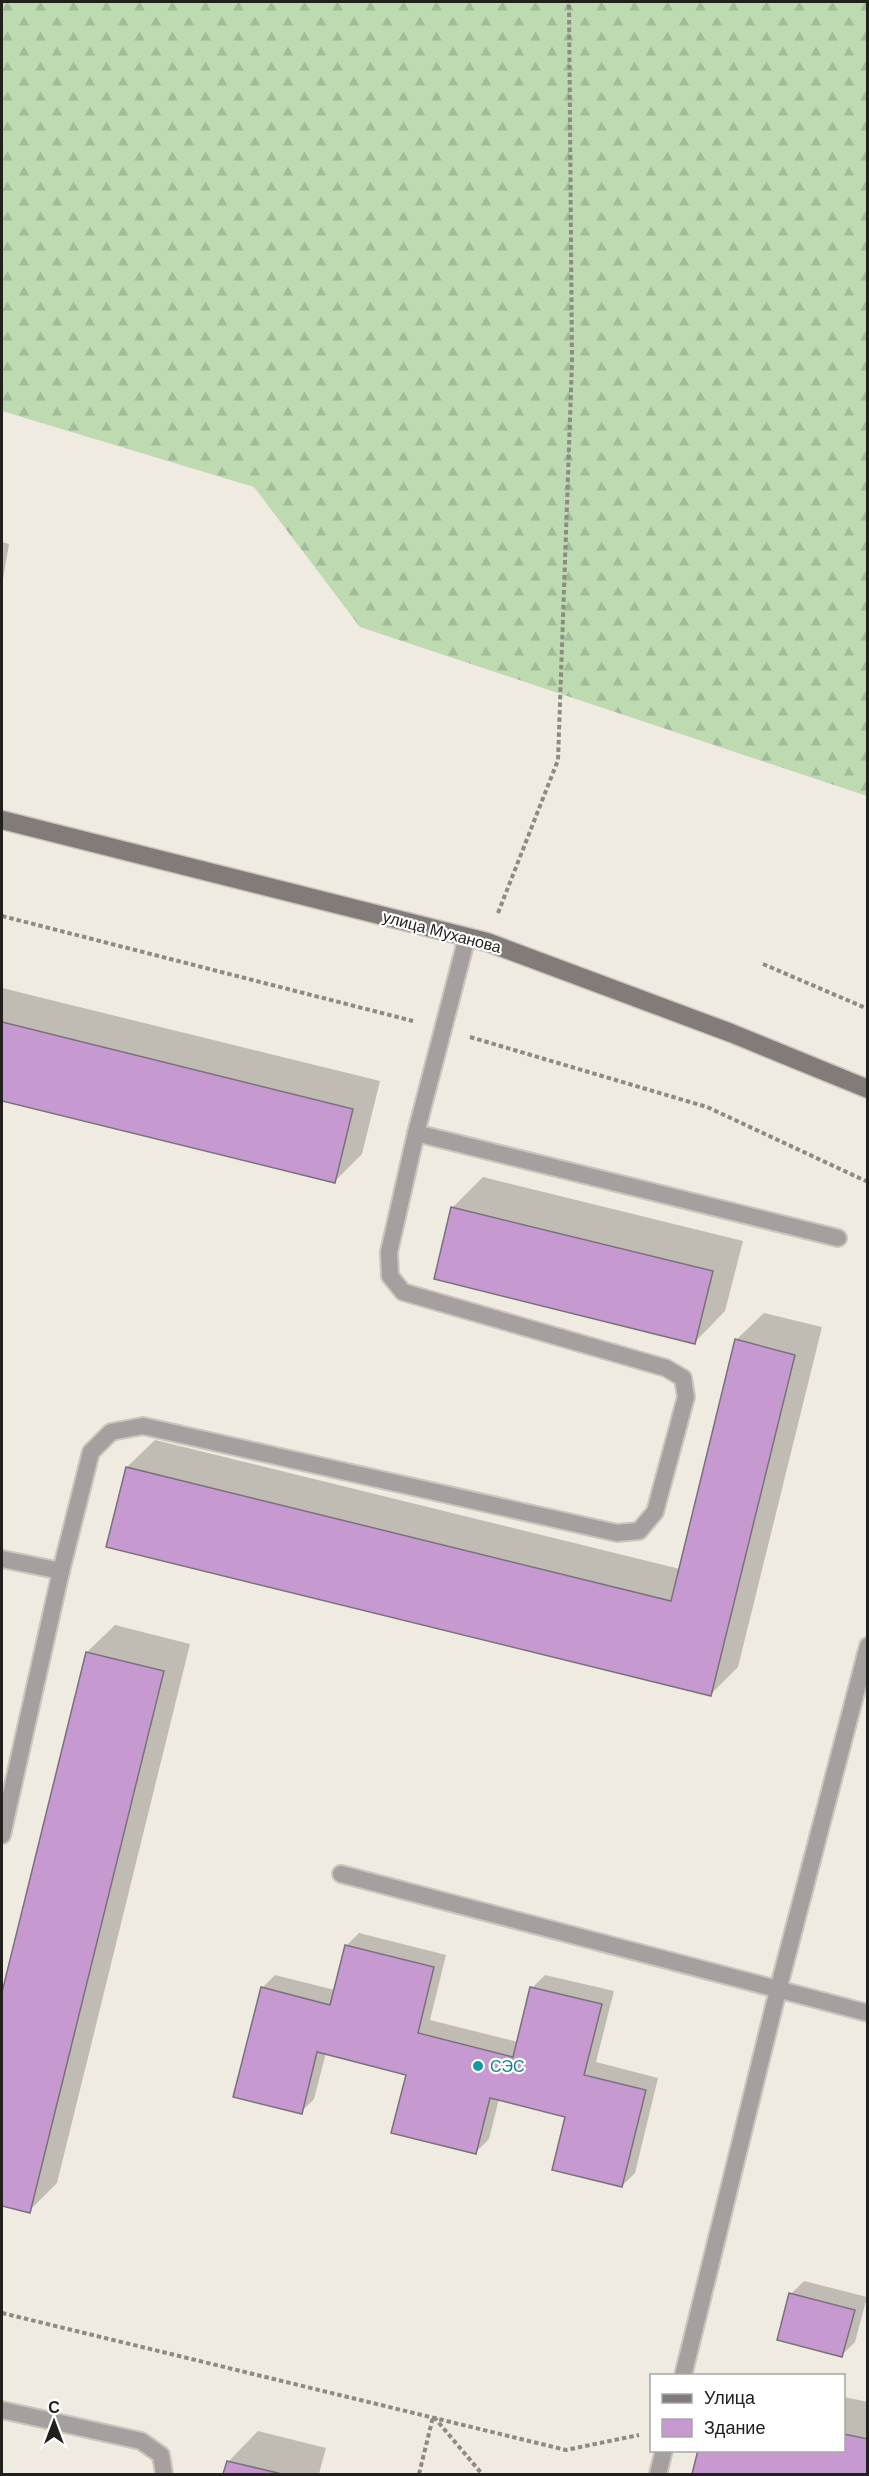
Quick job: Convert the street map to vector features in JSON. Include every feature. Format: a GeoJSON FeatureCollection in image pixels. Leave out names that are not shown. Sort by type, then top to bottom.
{"type":"FeatureCollection","features":[{"type":"Feature","properties":{"kind":"street","name":"улица Муханова"},"geometry":{"type":"LineString","coordinates":[[2,820],[487,942],[731,1033],[867,1089]]}},
{"type":"Feature","properties":{"kind":"lane"},"geometry":{"type":"LineString","coordinates":[[2,1835],[61,1571],[91,1452],[111,1432],[143,1426],[617,1533],[639,1531],[655,1512],[686,1397],[682,1378],[666,1368],[403,1292],[390,1276],[389,1252],[416,1133],[468,937]]}},
{"type":"Feature","properties":{"kind":"lane"},"geometry":{"type":"LineString","coordinates":[[416,1133],[838,1239]]}},
{"type":"Feature","properties":{"kind":"lane"},"geometry":{"type":"LineString","coordinates":[[2,1559],[61,1571]]}},
{"type":"Feature","properties":{"kind":"lane"},"geometry":{"type":"LineString","coordinates":[[683,2374],[778,1990],[867,1646]]}},
{"type":"Feature","properties":{"kind":"lane"},"geometry":{"type":"LineString","coordinates":[[341,1874],[867,2013]]}},
{"type":"Feature","properties":{"kind":"lane"},"geometry":{"type":"LineString","coordinates":[[2,2410],[141,2441],[161,2455],[164,2475]]}},
{"type":"Feature","properties":{"kind":"lane"},"geometry":{"type":"LineString","coordinates":[[658,2475],[664,2452]]}},
{"type":"Feature","properties":{"kind":"path"},"geometry":{"type":"LineString","coordinates":[[487,942],[558,760],[572,362],[569,2]]}},
{"type":"Feature","properties":{"kind":"path"},"geometry":{"type":"LineString","coordinates":[[763,964],[867,1008]]}},
{"type":"Feature","properties":{"kind":"path"},"geometry":{"type":"LineString","coordinates":[[2,2313],[434,2416],[566,2450],[641,2434]]}},
{"type":"Feature","properties":{"kind":"path"},"geometry":{"type":"LineString","coordinates":[[419,2475],[434,2416]]}},
{"type":"Feature","properties":{"kind":"path"},"geometry":{"type":"LineString","coordinates":[[434,2416],[482,2475]]}},
{"type":"Feature","properties":{"kind":"green space"},"geometry":{"type":"Polygon","coordinates":[[[2,2],[867,2],[867,796],[360,627],[254,487],[2,411],[2,2]]]}},
{"type":"Feature","properties":{"kind":"building"},"geometry":{"type":"Polygon","coordinates":[[[2,1022],[353,1109],[335,1183],[2,1101],[2,1022]]]}},
{"type":"Feature","properties":{"kind":"building"},"geometry":{"type":"Polygon","coordinates":[[[451,1207],[713,1271],[695,1344],[434,1279],[451,1207]]]}},
{"type":"Feature","properties":{"kind":"building"},"geometry":{"type":"Polygon","coordinates":[[[735,1339],[795,1355],[711,1696],[106,1547],[126,1467],[671,1601],[735,1339]]]}},
{"type":"Feature","properties":{"kind":"building"},"geometry":{"type":"Polygon","coordinates":[[[86,1652],[164,1671],[30,2213],[2,2206],[2,1992],[86,1652]]]}},
{"type":"Feature","properties":{"kind":"building","name":"СЭС"},"geometry":{"type":"Polygon","coordinates":[[[345,1945],[434,1967],[418,2033],[513,2057],[530,1987],[602,2004],[584,2075],[646,2090],[622,2187],[552,2170],[565,2117],[490,2098],[476,2154],[391,2133],[406,2075],[317,2052],[302,2114],[233,2097],[261,1987],[330,2005],[345,1945]]]}},
{"type":"Feature","properties":{"kind":"building"},"geometry":{"type":"Polygon","coordinates":[[[789,2293],[855,2310],[842,2357],[777,2340],[789,2293]]]}},
{"type":"Feature","properties":{"kind":"building"},"geometry":{"type":"Polygon","coordinates":[[[845,2434],[868,2439],[868,2474],[692,2474],[698,2452],[845,2452],[845,2434]]]}},
{"type":"Feature","properties":{"kind":"building"},"geometry":{"type":"Polygon","coordinates":[[[227,2461],[282,2474],[223,2474],[227,2461]]]}},
{"type":"Feature","properties":{"kind":"place","name":"СЭС"},"geometry":{"type":"Point","coordinates":[478,2066]}}]}
